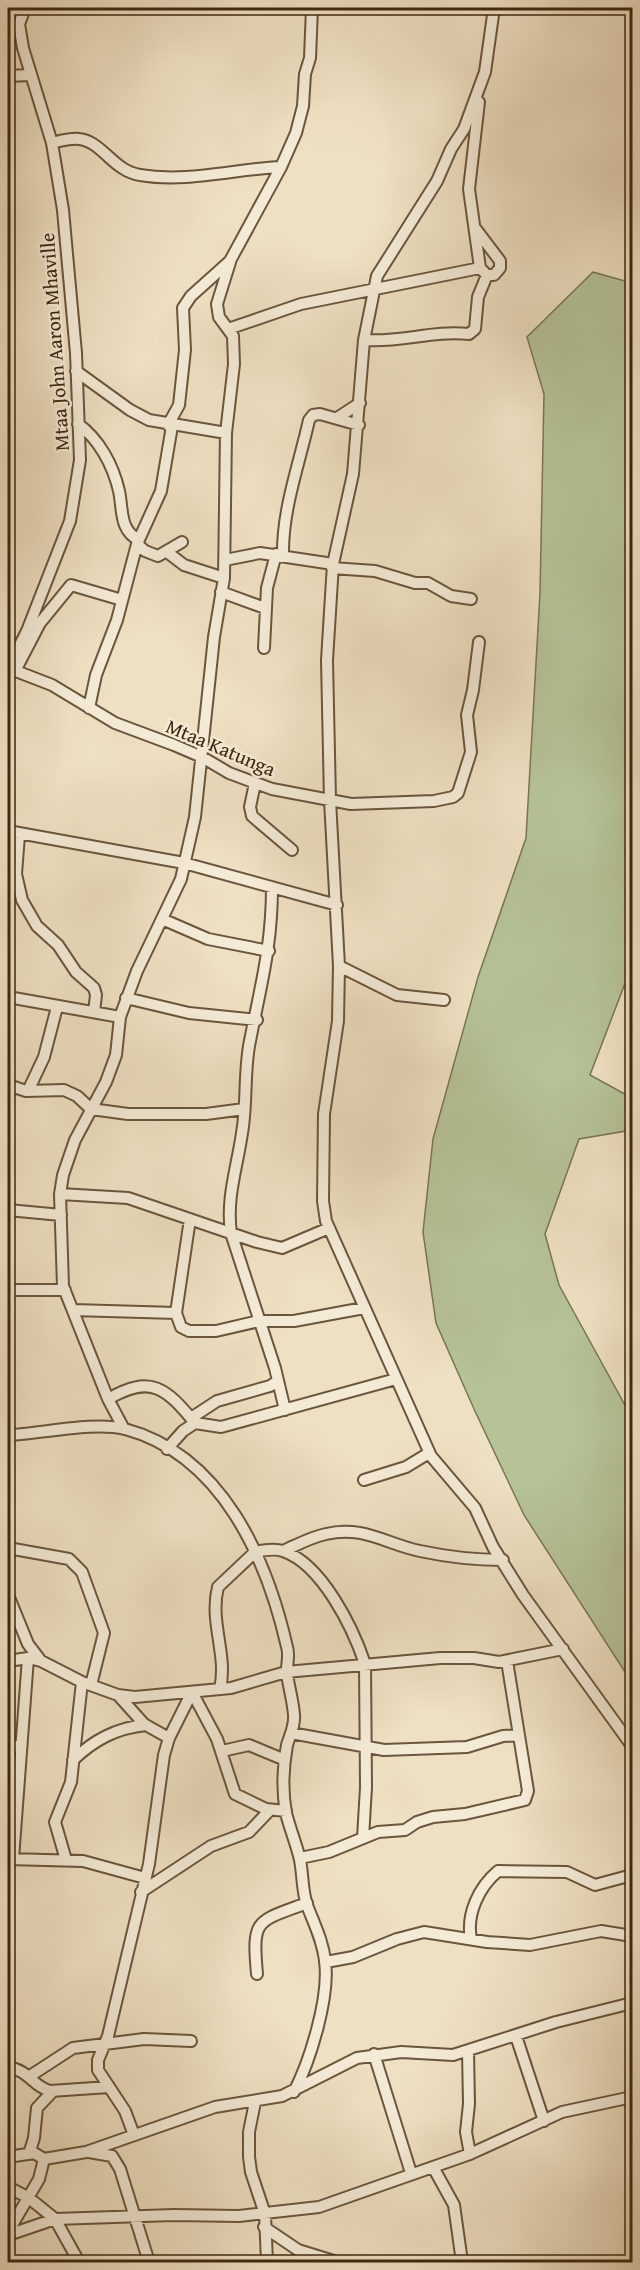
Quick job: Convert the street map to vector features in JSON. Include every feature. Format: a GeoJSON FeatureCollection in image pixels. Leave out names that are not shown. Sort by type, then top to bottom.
{"type":"FeatureCollection","features":[{"type":"Feature","properties":{"kind":"street","name":"Mtaa John Aaron Mhaville"},"geometry":{"type":"LineString","coordinates":[[9,669],[27,631],[70,521],[80,460],[76,371],[63,210],[52,143],[30,75],[15,8]]}},
{"type":"Feature","properties":{"kind":"street"},"geometry":{"type":"LineString","coordinates":[[20,24],[26,8]]}},
{"type":"Feature","properties":{"kind":"street"},"geometry":{"type":"LineString","coordinates":[[124,1429],[108,1399],[65,1290],[62,1277],[60,1194],[63,1175],[75,1140],[106,1082],[116,1055],[120,1017],[126,998],[142,957],[181,879],[195,817],[224,578],[226,433],[234,364],[234,343],[219,317],[217,304],[230,261],[281,167],[296,133],[303,106],[305,74],[310,58],[313,29],[312,8]]}},
{"type":"Feature","properties":{"kind":"street"},"geometry":{"type":"LineString","coordinates":[[364,340],[401,341],[417,336],[469,334],[475,329],[478,297],[484,272],[470,189],[479,92],[494,19],[494,8]]}},
{"type":"Feature","properties":{"kind":"street"},"geometry":{"type":"LineString","coordinates":[[8,76],[30,75]]}},
{"type":"Feature","properties":{"kind":"street"},"geometry":{"type":"LineString","coordinates":[[479,92],[437,181],[377,276],[364,340],[353,474],[333,566],[327,660],[330,800],[339,966],[338,1021],[324,1114],[323,1201],[329,1228],[429,1453],[475,1508],[493,1547],[523,1595],[633,1746]]}},
{"type":"Feature","properties":{"kind":"street"},"geometry":{"type":"LineString","coordinates":[[52,143],[76,139],[92,142],[127,173],[143,176],[193,179],[220,172],[281,167]]}},
{"type":"Feature","properties":{"kind":"street"},"geometry":{"type":"LineString","coordinates":[[228,329],[301,304],[375,289],[484,272],[497,273],[500,261],[475,228]]}},
{"type":"Feature","properties":{"kind":"street"},"geometry":{"type":"LineString","coordinates":[[89,708],[96,675],[122,600],[138,542],[161,491],[170,425],[179,405],[184,350],[183,308],[191,296],[230,261]]}},
{"type":"Feature","properties":{"kind":"street"},"geometry":{"type":"LineString","coordinates":[[76,371],[130,410],[149,420],[226,433]]}},
{"type":"Feature","properties":{"kind":"street"},"geometry":{"type":"LineString","coordinates":[[337,418],[360,403]]}},
{"type":"Feature","properties":{"kind":"street"},"geometry":{"type":"LineString","coordinates":[[264,648],[267,588],[279,555],[309,420],[315,414],[358,425]]}},
{"type":"Feature","properties":{"kind":"street"},"geometry":{"type":"LineString","coordinates":[[78,424],[92,434],[108,462],[118,489],[123,522],[145,551],[158,556],[182,542]]}},
{"type":"Feature","properties":{"kind":"street"},"geometry":{"type":"LineString","coordinates":[[167,552],[184,565],[224,578]]}},
{"type":"Feature","properties":{"kind":"street"},"geometry":{"type":"LineString","coordinates":[[225,560],[260,553],[279,555],[333,566],[375,571],[415,583],[428,583],[451,596],[471,599]]}},
{"type":"Feature","properties":{"kind":"street"},"geometry":{"type":"LineString","coordinates":[[9,669],[40,623],[71,585],[122,600]]}},
{"type":"Feature","properties":{"kind":"street"},"geometry":{"type":"LineString","coordinates":[[221,592],[265,608]]}},
{"type":"Feature","properties":{"kind":"street","name":"Mtaa Katunga"},"geometry":{"type":"LineString","coordinates":[[9,669],[52,685],[115,723],[202,757],[229,773],[272,789],[351,804],[405,804],[434,801],[453,797],[458,793],[471,752],[467,715],[474,690],[479,642]]}},
{"type":"Feature","properties":{"kind":"street"},"geometry":{"type":"LineString","coordinates":[[255,783],[250,807],[252,816],[292,850]]}},
{"type":"Feature","properties":{"kind":"street"},"geometry":{"type":"LineString","coordinates":[[8,831],[19,835],[184,863],[337,905]]}},
{"type":"Feature","properties":{"kind":"street"},"geometry":{"type":"LineString","coordinates":[[19,835],[16,874],[22,900],[36,926],[58,945],[76,972],[94,988],[96,995],[94,1012]]}},
{"type":"Feature","properties":{"kind":"street"},"geometry":{"type":"LineString","coordinates":[[272,887],[269,951],[245,1074],[244,1109],[230,1198],[231,1233],[260,1321],[285,1410]]}},
{"type":"Feature","properties":{"kind":"street"},"geometry":{"type":"LineString","coordinates":[[162,919],[208,939],[269,951]]}},
{"type":"Feature","properties":{"kind":"street"},"geometry":{"type":"LineString","coordinates":[[339,966],[397,995],[444,1000]]}},
{"type":"Feature","properties":{"kind":"street"},"geometry":{"type":"LineString","coordinates":[[8,997],[120,1017]]}},
{"type":"Feature","properties":{"kind":"street"},"geometry":{"type":"LineString","coordinates":[[126,998],[189,1013],[257,1020]]}},
{"type":"Feature","properties":{"kind":"street"},"geometry":{"type":"LineString","coordinates":[[28,1091],[44,1057],[57,1007]]}},
{"type":"Feature","properties":{"kind":"street"},"geometry":{"type":"LineString","coordinates":[[8,1085],[28,1091],[50,1089],[70,1092],[91,1109],[128,1114],[206,1113],[244,1109]]}},
{"type":"Feature","properties":{"kind":"street"},"geometry":{"type":"LineString","coordinates":[[60,1194],[128,1198],[282,1248],[329,1228]]}},
{"type":"Feature","properties":{"kind":"street"},"geometry":{"type":"LineString","coordinates":[[8,1210],[61,1215]]}},
{"type":"Feature","properties":{"kind":"street"},"geometry":{"type":"LineString","coordinates":[[190,1219],[176,1313],[181,1327],[201,1332],[233,1329],[260,1321],[294,1321],[364,1308]]}},
{"type":"Feature","properties":{"kind":"street"},"geometry":{"type":"LineString","coordinates":[[8,1290],[65,1290]]}},
{"type":"Feature","properties":{"kind":"street"},"geometry":{"type":"LineString","coordinates":[[73,1310],[176,1313]]}},
{"type":"Feature","properties":{"kind":"street"},"geometry":{"type":"LineString","coordinates":[[108,1399],[135,1385],[151,1386],[177,1401],[193,1420],[220,1427],[396,1379]]}},
{"type":"Feature","properties":{"kind":"street"},"geometry":{"type":"LineString","coordinates":[[167,1449],[193,1420],[217,1401],[270,1386],[278,1381]]}},
{"type":"Feature","properties":{"kind":"street"},"geometry":{"type":"LineString","coordinates":[[8,1435],[58,1429],[124,1429],[177,1453],[209,1480],[233,1509],[255,1552],[288,1650],[286,1672],[294,1710],[285,1760],[286,1812],[292,1842],[300,1858],[307,1903],[326,1962],[322,1998],[311,2054],[294,2092]]}},
{"type":"Feature","properties":{"kind":"street"},"geometry":{"type":"LineString","coordinates":[[364,1480],[406,1467],[429,1453]]}},
{"type":"Feature","properties":{"kind":"street"},"geometry":{"type":"LineString","coordinates":[[220,1689],[223,1666],[215,1626],[216,1593],[220,1583],[255,1552],[283,1551],[326,1534],[353,1532],[368,1533],[419,1551],[461,1558],[503,1560]]}},
{"type":"Feature","properties":{"kind":"street"},"geometry":{"type":"LineString","coordinates":[[8,1548],[69,1559],[82,1572],[104,1633],[86,1684],[71,1782],[55,1822],[66,1860]]}},
{"type":"Feature","properties":{"kind":"street"},"geometry":{"type":"LineString","coordinates":[[283,1551],[310,1568],[326,1589],[349,1626],[365,1664],[366,1787],[363,1838]]}},
{"type":"Feature","properties":{"kind":"street"},"geometry":{"type":"LineString","coordinates":[[8,1595],[28,1644],[41,1661]]}},
{"type":"Feature","properties":{"kind":"street"},"geometry":{"type":"LineString","coordinates":[[8,1661],[28,1658],[41,1661],[86,1684],[118,1695],[135,1697],[220,1689],[286,1672],[440,1658],[507,1661],[563,1649]]}},
{"type":"Feature","properties":{"kind":"street"},"geometry":{"type":"LineString","coordinates":[[28,1658],[10,1859],[94,1863],[145,1878]]}},
{"type":"Feature","properties":{"kind":"street"},"geometry":{"type":"LineString","coordinates":[[300,1858],[329,1852],[378,1832],[405,1830],[417,1822],[433,1817],[465,1814],[525,1800],[528,1791],[507,1661]]}},
{"type":"Feature","properties":{"kind":"street"},"geometry":{"type":"LineString","coordinates":[[134,2135],[125,2111],[98,2070],[98,2060],[105,2044],[145,1878],[158,1784],[169,1737],[192,1692]]}},
{"type":"Feature","properties":{"kind":"street"},"geometry":{"type":"LineString","coordinates":[[192,1692],[222,1751],[235,1794],[270,1810],[286,1812]]}},
{"type":"Feature","properties":{"kind":"street"},"geometry":{"type":"LineString","coordinates":[[118,1695],[146,1725],[169,1737]]}},
{"type":"Feature","properties":{"kind":"street"},"geometry":{"type":"LineString","coordinates":[[73,1760],[92,1741],[131,1727],[146,1725]]}},
{"type":"Feature","properties":{"kind":"street"},"geometry":{"type":"LineString","coordinates":[[291,1733],[384,1750],[467,1747],[503,1736],[518,1735]]}},
{"type":"Feature","properties":{"kind":"street"},"geometry":{"type":"LineString","coordinates":[[271,1753],[288,1744]]}},
{"type":"Feature","properties":{"kind":"street"},"geometry":{"type":"LineString","coordinates":[[222,1751],[249,1745],[285,1760]]}},
{"type":"Feature","properties":{"kind":"street"},"geometry":{"type":"LineString","coordinates":[[8,1746],[21,1746]]}},
{"type":"Feature","properties":{"kind":"street"},"geometry":{"type":"LineString","coordinates":[[141,1892],[211,1846],[249,1832],[270,1810]]}},
{"type":"Feature","properties":{"kind":"street"},"geometry":{"type":"LineString","coordinates":[[471,1939],[468,1921],[471,1913],[491,1877],[498,1871],[567,1872],[596,1885],[633,1875]]}},
{"type":"Feature","properties":{"kind":"street"},"geometry":{"type":"LineString","coordinates":[[257,1974],[255,1933],[260,1923],[307,1903]]}},
{"type":"Feature","properties":{"kind":"street"},"geometry":{"type":"LineString","coordinates":[[326,1962],[352,1957],[397,1939],[424,1932],[530,1945],[601,1931],[633,1936]]}},
{"type":"Feature","properties":{"kind":"street"},"geometry":{"type":"LineString","coordinates":[[8,2157],[34,2153],[44,2159],[86,2152],[215,2107],[255,2102],[294,2092],[357,2058],[401,2052],[453,2055],[556,2022],[633,2003]]}},
{"type":"Feature","properties":{"kind":"street"},"geometry":{"type":"LineString","coordinates":[[516,2036],[544,2121]]}},
{"type":"Feature","properties":{"kind":"street"},"geometry":{"type":"LineString","coordinates":[[30,2076],[73,2048],[144,2039],[191,2041]]}},
{"type":"Feature","properties":{"kind":"street"},"geometry":{"type":"LineString","coordinates":[[468,2051],[470,2104],[465,2126],[470,2154]]}},
{"type":"Feature","properties":{"kind":"street"},"geometry":{"type":"LineString","coordinates":[[374,2054],[411,2173]]}},
{"type":"Feature","properties":{"kind":"street"},"geometry":{"type":"LineString","coordinates":[[8,2067],[30,2076],[42,2089],[53,2091],[109,2087]]}},
{"type":"Feature","properties":{"kind":"street"},"geometry":{"type":"LineString","coordinates":[[29,2154],[34,2138],[37,2108],[53,2091]]}},
{"type":"Feature","properties":{"kind":"street"},"geometry":{"type":"LineString","coordinates":[[8,2234],[55,2219],[266,2214],[319,2207],[470,2154],[586,2105],[633,2097]]}},
{"type":"Feature","properties":{"kind":"street"},"geometry":{"type":"LineString","coordinates":[[255,2102],[249,2133],[249,2157],[251,2172],[266,2214],[264,2227],[267,2262]]}},
{"type":"Feature","properties":{"kind":"street"},"geometry":{"type":"LineString","coordinates":[[86,2152],[112,2156],[125,2180],[149,2262]]}},
{"type":"Feature","properties":{"kind":"street"},"geometry":{"type":"LineString","coordinates":[[8,2234],[39,2179],[44,2159]]}},
{"type":"Feature","properties":{"kind":"street"},"geometry":{"type":"LineString","coordinates":[[433,2166],[454,2205],[462,2262]]}},
{"type":"Feature","properties":{"kind":"street"},"geometry":{"type":"LineString","coordinates":[[8,2187],[29,2198],[55,2219],[79,2262]]}},
{"type":"Feature","properties":{"kind":"street"},"geometry":{"type":"LineString","coordinates":[[264,2227],[298,2250],[337,2262]]}},
{"type":"Feature","properties":{"kind":"green space"},"geometry":{"type":"Polygon","coordinates":[[[593,272],[632,283],[632,965],[590,1075],[632,1098],[632,1130],[579,1139],[545,1234],[559,1285],[626,1407],[632,1406],[632,1683],[524,1515],[474,1409],[436,1323],[423,1232],[433,1139],[478,977],[526,838],[540,593],[544,394],[527,337],[593,272]]]}}]}
